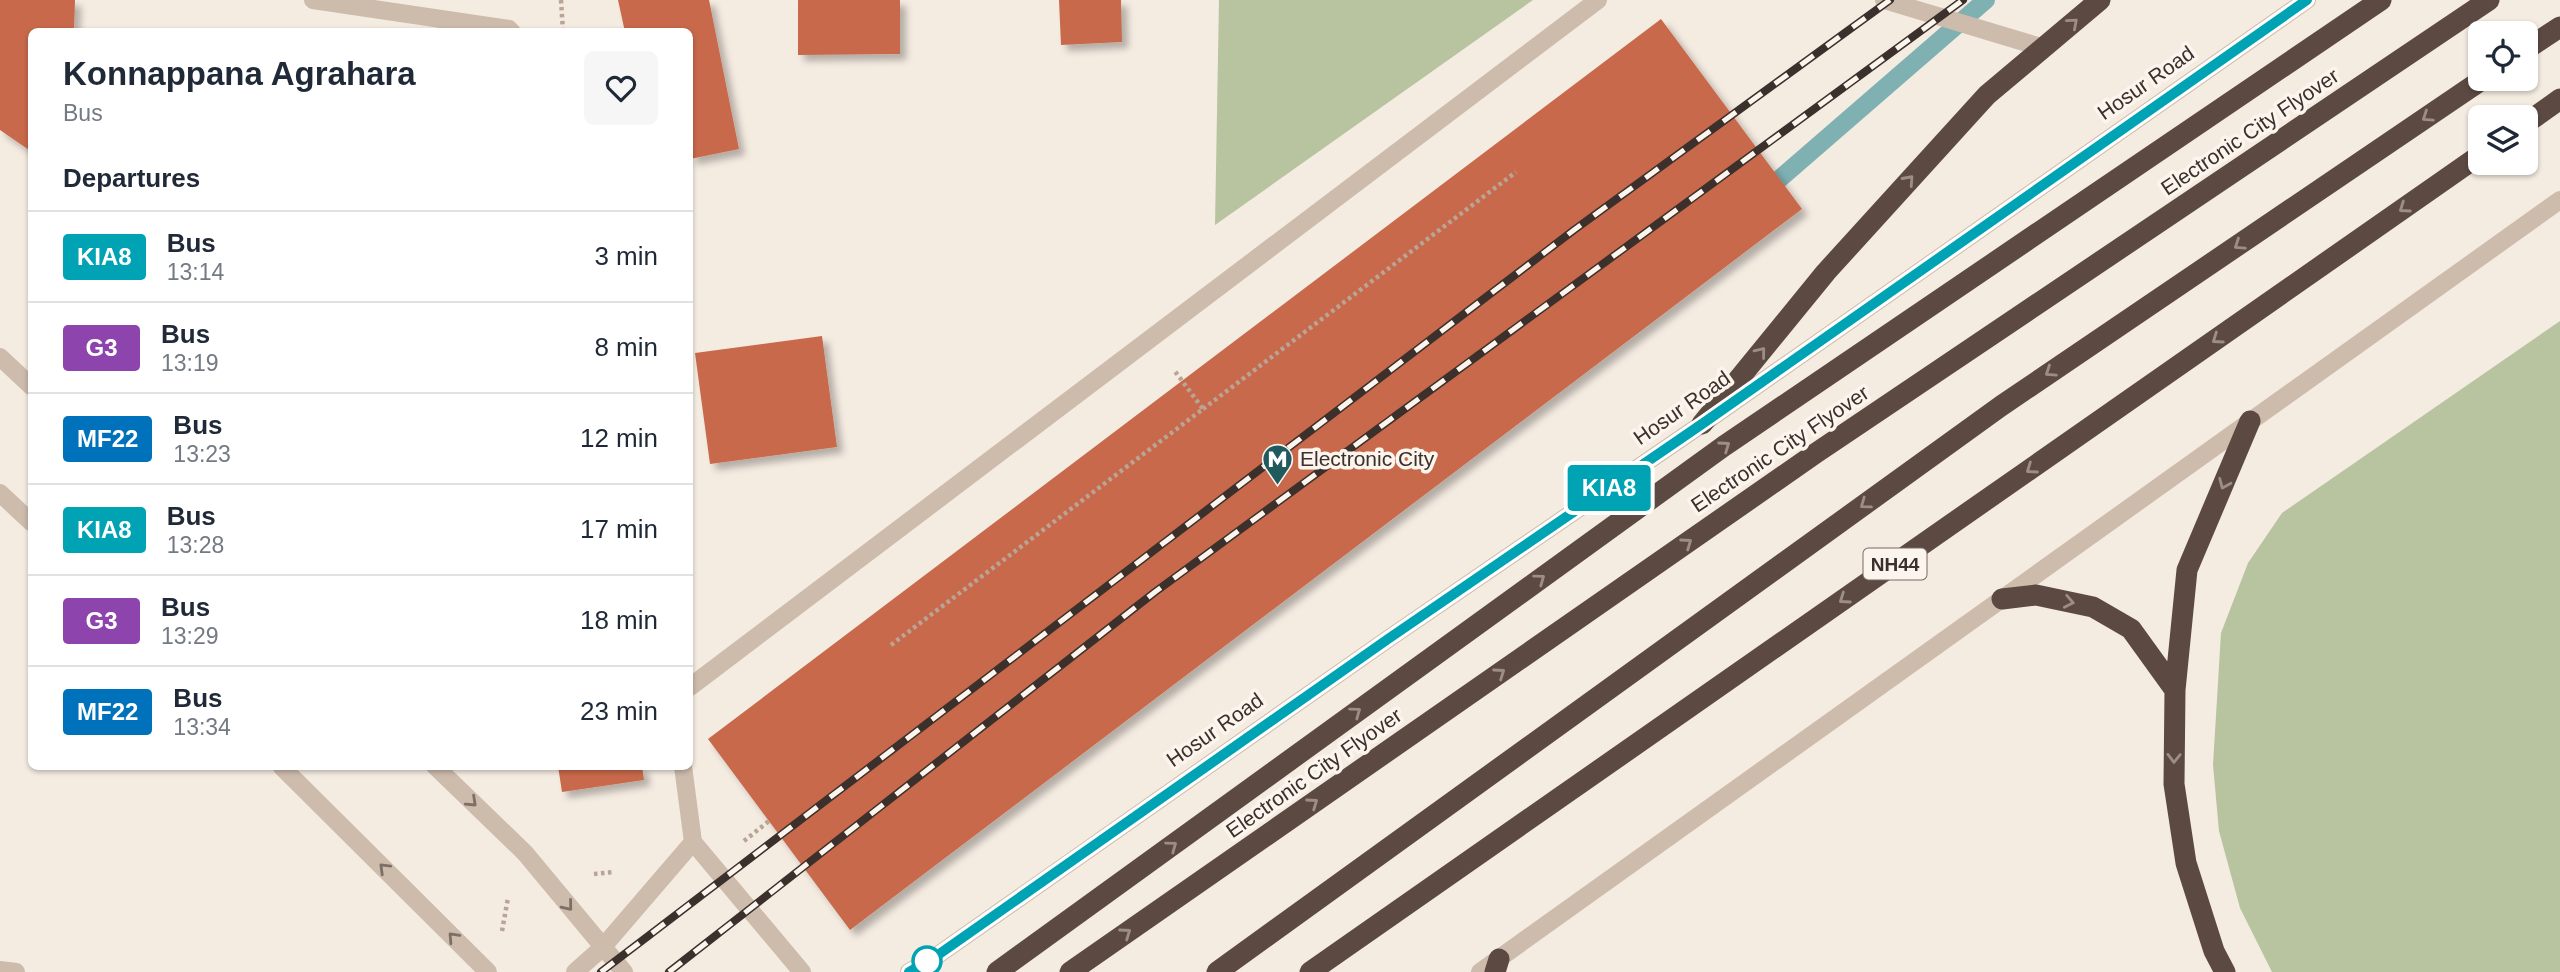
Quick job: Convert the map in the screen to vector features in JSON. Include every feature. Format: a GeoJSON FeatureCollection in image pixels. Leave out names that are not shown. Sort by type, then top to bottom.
{"type":"FeatureCollection","features":[{"type":"Feature","properties":{"kind":"highway"},"geometry":{"type":"LineString","coordinates":[[1702,424],[1844,252],[1987,95],[2100,0]]}},
{"type":"Feature","properties":{"kind":"highway"},"geometry":{"type":"LineString","coordinates":[[998,972],[1724,446],[2381,0]]}},
{"type":"Feature","properties":{"kind":"highway","name":"Electronic City Flyover"},"geometry":{"type":"LineString","coordinates":[[1070,972],[1816,453],[2489,0]]}},
{"type":"Feature","properties":{"kind":"highway"},"geometry":{"type":"LineString","coordinates":[[2538,41],[2560,27]]}},
{"type":"Feature","properties":{"kind":"highway"},"geometry":{"type":"LineString","coordinates":[[1217,972],[2001,406],[2468,89]]}},
{"type":"Feature","properties":{"kind":"highway"},"geometry":{"type":"LineString","coordinates":[[2538,115],[2560,99]]}},
{"type":"Feature","properties":{"kind":"highway","name":"NH44"},"geometry":{"type":"LineString","coordinates":[[1310,972],[2468,163]]}},
{"type":"Feature","properties":{"kind":"highway"},"geometry":{"type":"LineString","coordinates":[[2225,972],[2214,951],[2186,863],[2174,784],[2175,690],[2187,570],[2250,421]]}},
{"type":"Feature","properties":{"kind":"highway"},"geometry":{"type":"LineString","coordinates":[[2001,599],[2036,595],[2093,607],[2131,629],[2175,690]]}},
{"type":"Feature","properties":{"kind":"street"},"geometry":{"type":"LineString","coordinates":[[313,0],[502,28]]}},
{"type":"Feature","properties":{"kind":"street"},"geometry":{"type":"LineString","coordinates":[[693,685],[1598,0]]}},
{"type":"Feature","properties":{"kind":"street"},"geometry":{"type":"LineString","coordinates":[[1884,0],[2044,48]]}},
{"type":"Feature","properties":{"kind":"street","name":"Hosur Road"},"geometry":{"type":"LineString","coordinates":[[909,972],[946,949],[1388,639],[1702,424],[2307,0]]}},
{"type":"Feature","properties":{"kind":"street"},"geometry":{"type":"LineString","coordinates":[[1480,972],[1497,965],[2001,599],[2560,200]]}},
{"type":"Feature","properties":{"kind":"street"},"geometry":{"type":"LineString","coordinates":[[0,357],[28,383]]}},
{"type":"Feature","properties":{"kind":"street"},"geometry":{"type":"LineString","coordinates":[[0,493],[28,519]]}},
{"type":"Feature","properties":{"kind":"street"},"geometry":{"type":"LineString","coordinates":[[285,770],[433,915],[471,966],[488,972]]}},
{"type":"Feature","properties":{"kind":"street"},"geometry":{"type":"LineString","coordinates":[[439,770],[526,853],[624,972]]}},
{"type":"Feature","properties":{"kind":"street"},"geometry":{"type":"LineString","coordinates":[[684,770],[693,842],[802,972]]}},
{"type":"Feature","properties":{"kind":"street"},"geometry":{"type":"LineString","coordinates":[[575,972],[602,948],[693,842]]}},
{"type":"Feature","properties":{"kind":"street"},"geometry":{"type":"LineString","coordinates":[[0,970],[16,972]]}},
{"type":"Feature","properties":{"kind":"path"},"geometry":{"type":"LineString","coordinates":[[561,0],[563,28]]}},
{"type":"Feature","properties":{"kind":"path"},"geometry":{"type":"LineString","coordinates":[[891,645],[1516,172]]}},
{"type":"Feature","properties":{"kind":"path"},"geometry":{"type":"LineString","coordinates":[[1150,338],[1203,409]]}},
{"type":"Feature","properties":{"kind":"green space"},"geometry":{"type":"Polygon","coordinates":[[[1219,0],[1533,0],[1215,225],[1219,0]]]}},
{"type":"Feature","properties":{"kind":"green space"},"geometry":{"type":"Polygon","coordinates":[[[2560,321],[2560,972],[2272,972],[2240,908],[2219,831],[2213,765],[2221,633],[2248,563],[2282,513],[2560,321]]]}},
{"type":"Feature","properties":{"kind":"building"},"geometry":{"type":"Polygon","coordinates":[[[0,0],[75,0],[74,28],[28,28],[28,149],[0,130],[0,0]]]}},
{"type":"Feature","properties":{"kind":"building"},"geometry":{"type":"Polygon","coordinates":[[[618,0],[709,0],[739,149],[693,158],[693,28],[624,28],[618,0]]]}},
{"type":"Feature","properties":{"kind":"building"},"geometry":{"type":"Polygon","coordinates":[[[798,0],[900,0],[900,54],[798,55],[798,0]]]}},
{"type":"Feature","properties":{"kind":"building"},"geometry":{"type":"Polygon","coordinates":[[[1059,0],[1121,0],[1122,42],[1061,45],[1059,0]]]}},
{"type":"Feature","properties":{"kind":"building"},"geometry":{"type":"Polygon","coordinates":[[[1661,19],[1802,209],[850,930],[708,739],[1661,19]]]}},
{"type":"Feature","properties":{"kind":"building"},"geometry":{"type":"Polygon","coordinates":[[[822,336],[837,447],[710,464],[695,353],[822,336]]]}},
{"type":"Feature","properties":{"kind":"building"},"geometry":{"type":"Polygon","coordinates":[[[559,770],[643,770],[644,780],[562,792],[559,770]]]}},
{"type":"Feature","properties":{"kind":"waterway"},"geometry":{"type":"LineString","coordinates":[[1761,195],[1986,0]]}},
{"type":"Feature","properties":{"kind":"railway"},"geometry":{"type":"LineString","coordinates":[[601,972],[1574,230],[1890,0]]}},
{"type":"Feature","properties":{"kind":"railway"},"geometry":{"type":"LineString","coordinates":[[669,972],[1155,592],[1963,0]]}},
{"type":"Feature","properties":{"kind":"bus line","name":"KIA8"},"geometry":{"type":"LineString","coordinates":[[909,972],[935,957],[1388,639],[1702,424],[2307,0]]}},
{"type":"Feature","properties":{"kind":"place","name":"Electronic City"},"geometry":{"type":"Point","coordinates":[1277,486]}}]}
